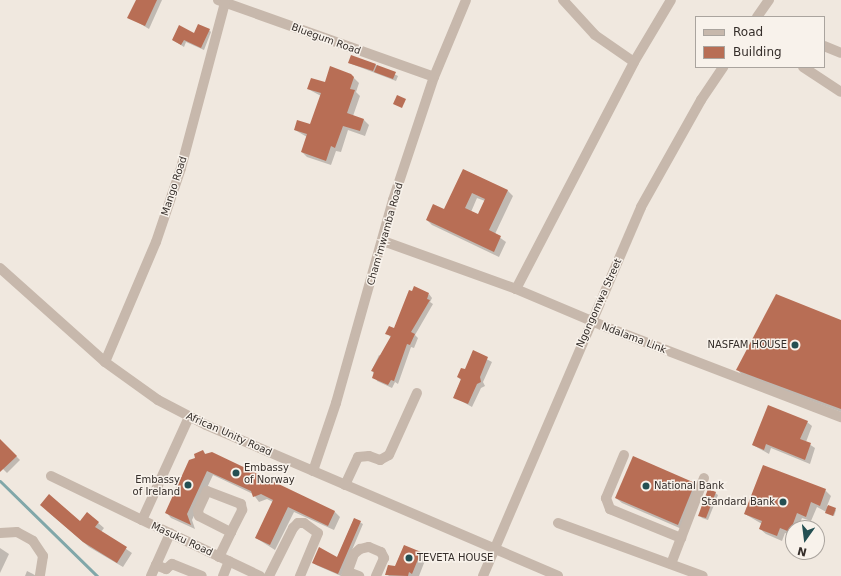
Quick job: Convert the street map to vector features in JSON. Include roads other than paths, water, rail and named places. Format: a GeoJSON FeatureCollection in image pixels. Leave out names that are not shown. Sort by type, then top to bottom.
{"type":"FeatureCollection","features":[{"type":"Feature","properties":{"kind":"street","name":"Cham'mwamba Road"},"geometry":{"type":"LineString","coordinates":[[313,471],[383,241],[393,200],[434,77],[466,0]]}},
{"type":"Feature","properties":{"kind":"street"},"geometry":{"type":"LineString","coordinates":[[563,0],[595,35],[634,62]]}},
{"type":"Feature","properties":{"kind":"street"},"geometry":{"type":"LineString","coordinates":[[516,289],[634,62],[671,0]]}},
{"type":"Feature","properties":{"kind":"street"},"geometry":{"type":"LineString","coordinates":[[761,16],[769,0]]}},
{"type":"Feature","properties":{"kind":"street","name":"Bluegum Road"},"geometry":{"type":"LineString","coordinates":[[222,2],[434,77]]}},
{"type":"Feature","properties":{"kind":"street","name":"Mango Road"},"geometry":{"type":"LineString","coordinates":[[105,362],[156,242],[181,168],[222,2]]}},
{"type":"Feature","properties":{"kind":"street"},"geometry":{"type":"LineString","coordinates":[[825,46],[841,53]]}},
{"type":"Feature","properties":{"kind":"street","name":"Ngongomwa Street"},"geometry":{"type":"LineString","coordinates":[[483,576],[641,207],[701,100],[722,68]]}},
{"type":"Feature","properties":{"kind":"street"},"geometry":{"type":"LineString","coordinates":[[805,68],[841,92]]}},
{"type":"Feature","properties":{"kind":"street","name":"Ndalama Link"},"geometry":{"type":"LineString","coordinates":[[383,241],[516,289],[591,321],[841,417]]}},
{"type":"Feature","properties":{"kind":"street","name":"African Unity Road"},"geometry":{"type":"LineString","coordinates":[[0,268],[105,362],[131,383],[189,417],[558,576]]}},
{"type":"Feature","properties":{"kind":"street"},"geometry":{"type":"LineString","coordinates":[[345,485],[358,457],[369,456],[380,460],[389,455],[417,393]]}},
{"type":"Feature","properties":{"kind":"street","name":"Masuku Road"},"geometry":{"type":"LineString","coordinates":[[189,417],[142,520],[260,576]]}},
{"type":"Feature","properties":{"kind":"street"},"geometry":{"type":"LineString","coordinates":[[624,455],[606,498],[610,509],[681,538]]}},
{"type":"Feature","properties":{"kind":"street"},"geometry":{"type":"LineString","coordinates":[[51,476],[142,520]]}},
{"type":"Feature","properties":{"kind":"street"},"geometry":{"type":"LineString","coordinates":[[670,564],[704,478]]}},
{"type":"Feature","properties":{"kind":"street"},"geometry":{"type":"LineString","coordinates":[[223,576],[224,559],[231,532],[242,510],[241,504],[207,491],[198,510],[199,516],[231,532]]}},
{"type":"Feature","properties":{"kind":"street"},"geometry":{"type":"LineString","coordinates":[[269,576],[293,528],[298,523],[304,523],[318,533],[300,576]]}},
{"type":"Feature","properties":{"kind":"street"},"geometry":{"type":"LineString","coordinates":[[558,523],[703,576]]}},
{"type":"Feature","properties":{"kind":"street"},"geometry":{"type":"LineString","coordinates":[[0,533],[17,532],[33,541],[42,556],[40,576]]}},
{"type":"Feature","properties":{"kind":"street"},"geometry":{"type":"LineString","coordinates":[[151,576],[170,533]]}},
{"type":"Feature","properties":{"kind":"street"},"geometry":{"type":"LineString","coordinates":[[359,576],[347,574],[354,554],[360,549],[369,547],[381,552],[384,558],[376,576]]}},
{"type":"Feature","properties":{"kind":"street"},"geometry":{"type":"LineString","coordinates":[[156,565],[166,569],[176,565],[202,576]]}},
{"type":"Feature","properties":{"kind":"waterway"},"geometry":{"type":"LineString","coordinates":[[0,481],[97,576]]}},
{"type":"Feature","properties":{"kind":"place","name":"NASFAM HOUSE"},"geometry":{"type":"Point","coordinates":[795,345]}},
{"type":"Feature","properties":{"kind":"place","name":"Embassy of Norway"},"geometry":{"type":"Point","coordinates":[236,473]}},
{"type":"Feature","properties":{"kind":"place","name":"Embassy of Ireland"},"geometry":{"type":"Point","coordinates":[188,485]}},
{"type":"Feature","properties":{"kind":"place","name":"National Bank"},"geometry":{"type":"Point","coordinates":[646,486]}},
{"type":"Feature","properties":{"kind":"place","name":"Standard Bank"},"geometry":{"type":"Point","coordinates":[783,502]}},
{"type":"Feature","properties":{"kind":"place","name":"TEVETA HOUSE"},"geometry":{"type":"Point","coordinates":[409,558]}}]}
